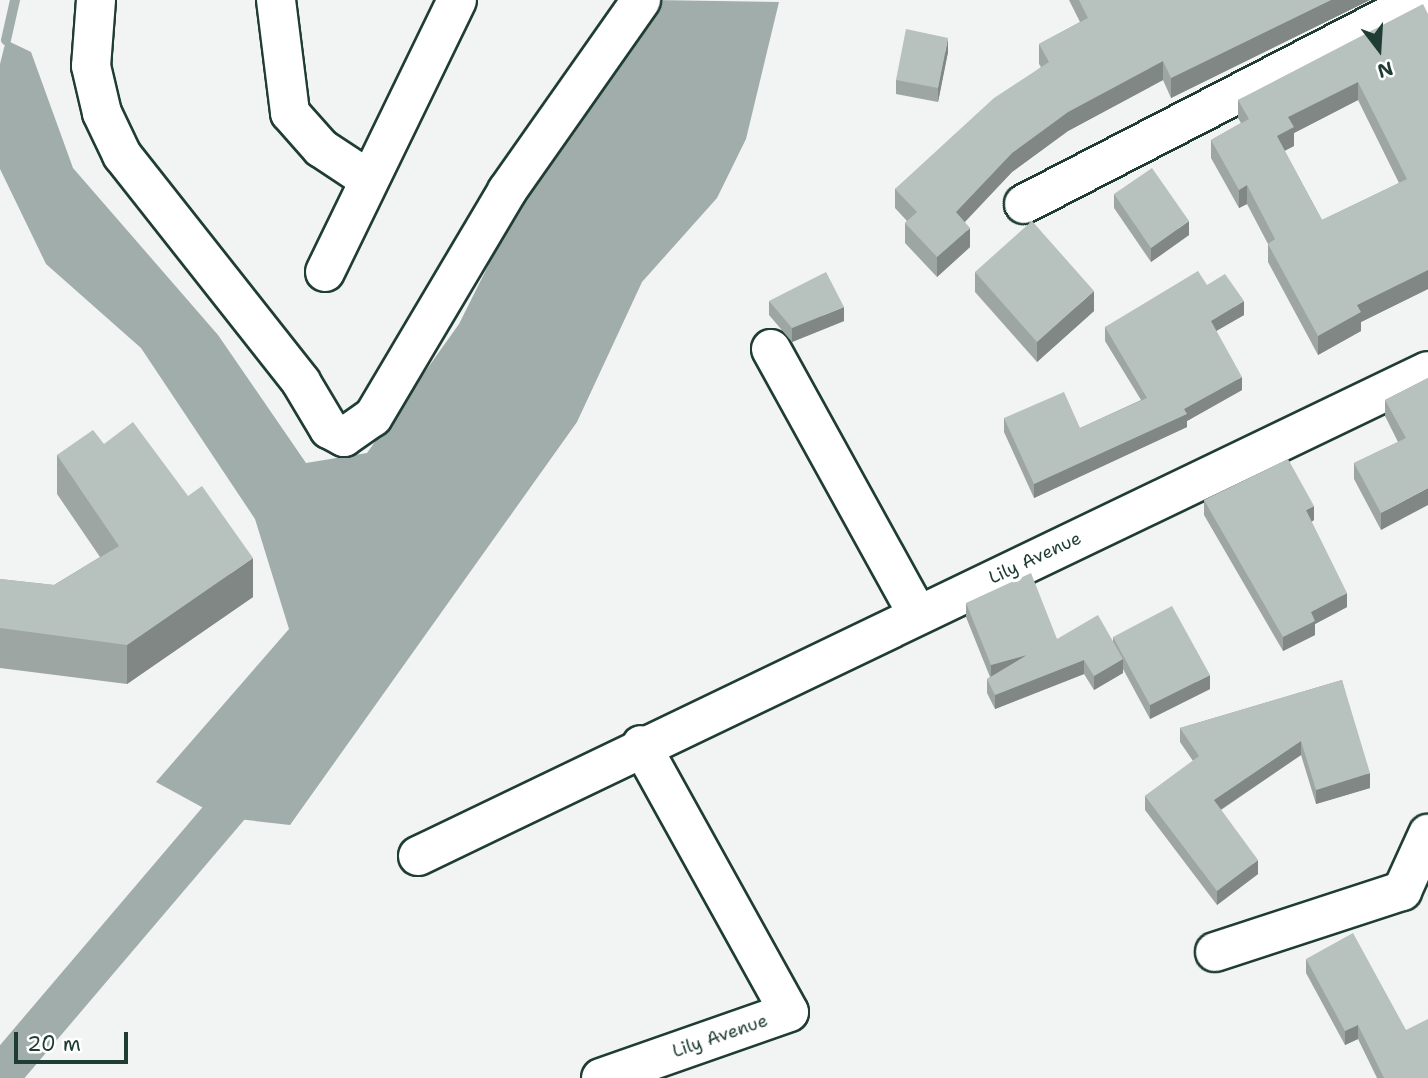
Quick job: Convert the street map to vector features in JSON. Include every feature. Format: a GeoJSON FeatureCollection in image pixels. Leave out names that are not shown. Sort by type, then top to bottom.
{"type":"FeatureCollection","features":[{"type":"Feature","properties":{"kind":"street"},"geometry":{"type":"LineString","coordinates":[[96,0],[90,66],[102,113],[122,155],[301,382],[329,429],[344,437],[373,417],[507,191],[641,0]]}},
{"type":"Feature","properties":{"kind":"street"},"geometry":{"type":"LineString","coordinates":[[276,0],[290,113],[321,148],[368,179]]}},
{"type":"Feature","properties":{"kind":"street"},"geometry":{"type":"LineString","coordinates":[[325,272],[457,0]]}},
{"type":"Feature","properties":{"kind":"street"},"geometry":{"type":"LineString","coordinates":[[1024,204],[1420,0]]}},
{"type":"Feature","properties":{"kind":"street"},"geometry":{"type":"LineString","coordinates":[[772,349],[917,614]]}},
{"type":"Feature","properties":{"kind":"street","name":"Lily Avenue"},"geometry":{"type":"LineString","coordinates":[[418,856],[641,745],[1428,371]]}},
{"type":"Feature","properties":{"kind":"street","name":"Lily Avenue"},"geometry":{"type":"LineString","coordinates":[[601,1078],[789,1012],[641,745]]}},
{"type":"Feature","properties":{"kind":"street"},"geometry":{"type":"LineString","coordinates":[[1215,953],[1402,891],[1428,834]]}},
{"type":"Feature","properties":{"kind":"shaded area"},"geometry":{"type":"Polygon","coordinates":[[[653,0],[779,2],[746,139],[717,198],[642,282],[577,422],[290,825],[220,817],[156,782],[289,629],[255,519],[141,348],[46,264],[0,169],[0,64],[6,40],[31,52],[73,168],[218,335],[306,463],[367,453],[459,324],[594,54],[653,0]]]}},
{"type":"Feature","properties":{"kind":"building"},"geometry":{"type":"Polygon","coordinates":[[[1079,0],[1331,0],[1171,78],[1163,61],[1068,112],[1012,153],[956,212],[970,228],[937,257],[905,223],[917,212],[895,189],[994,98],[1049,62],[1039,44],[1088,18],[1079,0]]]}},
{"type":"Feature","properties":{"kind":"building"},"geometry":{"type":"Polygon","coordinates":[[[1423,4],[1428,14],[1428,270],[1357,305],[1361,312],[1318,336],[1268,244],[1275,239],[1247,185],[1239,190],[1211,140],[1249,119],[1238,100],[1423,4]],[[1358,82],[1288,117],[1294,127],[1277,136],[1322,220],[1407,179],[1358,82]]]}},
{"type":"Feature","properties":{"kind":"building"},"geometry":{"type":"Polygon","coordinates":[[[906,29],[948,38],[938,88],[896,80],[906,29]]]}},
{"type":"Feature","properties":{"kind":"building"},"geometry":{"type":"Polygon","coordinates":[[[1152,168],[1189,221],[1151,248],[1114,194],[1152,168]]]}},
{"type":"Feature","properties":{"kind":"building"},"geometry":{"type":"Polygon","coordinates":[[[1032,221],[1094,291],[1037,342],[975,272],[1032,221]]]}},
{"type":"Feature","properties":{"kind":"building"},"geometry":{"type":"Polygon","coordinates":[[[1198,271],[1207,285],[1225,274],[1244,301],[1211,321],[1242,377],[1184,409],[1187,414],[1034,484],[1004,418],[1064,392],[1080,428],[1147,398],[1105,327],[1198,271]]]}},
{"type":"Feature","properties":{"kind":"building"},"geometry":{"type":"Polygon","coordinates":[[[826,272],[844,307],[792,328],[769,301],[826,272]]]}},
{"type":"Feature","properties":{"kind":"building"},"geometry":{"type":"Polygon","coordinates":[[[1428,378],[1428,488],[1381,513],[1354,463],[1406,438],[1385,400],[1428,378]]]}},
{"type":"Feature","properties":{"kind":"building"},"geometry":{"type":"Polygon","coordinates":[[[133,422],[188,496],[202,486],[253,558],[127,645],[0,628],[0,579],[54,585],[119,546],[57,455],[93,430],[104,444],[133,422]]]}},
{"type":"Feature","properties":{"kind":"building"},"geometry":{"type":"Polygon","coordinates":[[[1288,459],[1314,506],[1306,510],[1347,593],[1311,612],[1315,621],[1283,637],[1204,500],[1288,459]]]}},
{"type":"Feature","properties":{"kind":"building"},"geometry":{"type":"Polygon","coordinates":[[[1031,573],[1057,639],[1098,615],[1123,659],[1094,676],[1084,660],[995,695],[987,679],[1027,655],[991,665],[966,603],[1031,573]]]}},
{"type":"Feature","properties":{"kind":"building"},"geometry":{"type":"Polygon","coordinates":[[[1172,606],[1210,675],[1150,705],[1113,637],[1172,606]]]}},
{"type":"Feature","properties":{"kind":"building"},"geometry":{"type":"Polygon","coordinates":[[[1342,680],[1370,773],[1316,790],[1301,741],[1214,800],[1258,860],[1217,891],[1145,796],[1199,756],[1180,728],[1342,680]]]}},
{"type":"Feature","properties":{"kind":"building"},"geometry":{"type":"Polygon","coordinates":[[[1353,933],[1406,1030],[1428,1019],[1428,1078],[1384,1078],[1358,1025],[1345,1031],[1306,959],[1353,933]]]}},
{"type":"Feature","properties":{"kind":"waterway"},"geometry":{"type":"LineString","coordinates":[[6,40],[15,0]]}},
{"type":"Feature","properties":{"kind":"waterway"},"geometry":{"type":"LineString","coordinates":[[0,1076],[256,775]]}}]}
